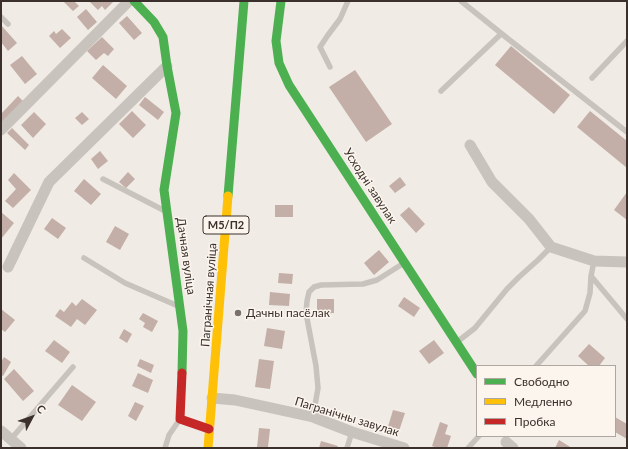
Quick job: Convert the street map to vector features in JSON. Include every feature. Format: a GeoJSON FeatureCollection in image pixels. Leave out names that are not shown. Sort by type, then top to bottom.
{"type":"FeatureCollection","features":[{"type":"Feature","properties":{"kind":"street"},"geometry":{"type":"LineString","coordinates":[[1,130],[129,1]]}},
{"type":"Feature","properties":{"kind":"street","name":"Дачная вуліца"},"geometry":{"type":"LineString","coordinates":[[134,1],[154,22],[163,37],[176,113],[164,190],[183,331],[180,419]]}},
{"type":"Feature","properties":{"kind":"street","name":"Пагранічная вуліца"},"geometry":{"type":"LineString","coordinates":[[208,448],[244,1]]}},
{"type":"Feature","properties":{"kind":"street","name":"Усходні завулак"},"geometry":{"type":"LineString","coordinates":[[281,1],[276,41],[279,63],[287,80],[404,263],[476,371]]}},
{"type":"Feature","properties":{"kind":"street"},"geometry":{"type":"LineString","coordinates":[[8,267],[49,182],[167,66]]}},
{"type":"Feature","properties":{"kind":"street"},"geometry":{"type":"LineString","coordinates":[[470,145],[492,182],[528,219],[551,247],[594,261],[627,262]]}},
{"type":"Feature","properties":{"kind":"street","name":"Пагранічны завулак"},"geometry":{"type":"LineString","coordinates":[[212,398],[235,400],[313,418],[404,448]]}},
{"type":"Feature","properties":{"kind":"street"},"geometry":{"type":"LineString","coordinates":[[180,419],[209,429]]}},
{"type":"Feature","properties":{"kind":"street"},"geometry":{"type":"LineString","coordinates":[[1,431],[21,448]]}},
{"type":"Feature","properties":{"kind":"lane"},"geometry":{"type":"LineString","coordinates":[[330,67],[320,47],[340,19],[348,1]]}},
{"type":"Feature","properties":{"kind":"lane"},"geometry":{"type":"LineString","coordinates":[[460,1],[627,132]]}},
{"type":"Feature","properties":{"kind":"lane"},"geometry":{"type":"LineString","coordinates":[[1,17],[8,24]]}},
{"type":"Feature","properties":{"kind":"lane"},"geometry":{"type":"LineString","coordinates":[[441,92],[501,34]]}},
{"type":"Feature","properties":{"kind":"lane"},"geometry":{"type":"LineString","coordinates":[[592,78],[627,41]]}},
{"type":"Feature","properties":{"kind":"lane"},"geometry":{"type":"LineString","coordinates":[[103,179],[167,212]]}},
{"type":"Feature","properties":{"kind":"lane"},"geometry":{"type":"LineString","coordinates":[[456,342],[475,328],[519,277],[551,247]]}},
{"type":"Feature","properties":{"kind":"lane"},"geometry":{"type":"LineString","coordinates":[[84,258],[125,283],[180,307]]}},
{"type":"Feature","properties":{"kind":"lane"},"geometry":{"type":"LineString","coordinates":[[537,365],[585,311],[590,293],[594,261]]}},
{"type":"Feature","properties":{"kind":"lane"},"geometry":{"type":"LineString","coordinates":[[313,418],[318,388],[316,366],[306,312],[309,292],[314,287],[321,285],[363,284],[377,280],[404,263]]}},
{"type":"Feature","properties":{"kind":"lane"},"geometry":{"type":"LineString","coordinates":[[591,276],[627,319]]}},
{"type":"Feature","properties":{"kind":"lane"},"geometry":{"type":"LineString","coordinates":[[11,439],[73,367]]}},
{"type":"Feature","properties":{"kind":"lane"},"geometry":{"type":"LineString","coordinates":[[165,448],[169,435],[180,419]]}},
{"type":"Feature","properties":{"kind":"lane"},"geometry":{"type":"LineString","coordinates":[[347,448],[352,432]]}},
{"type":"Feature","properties":{"kind":"lane"},"geometry":{"type":"LineString","coordinates":[[468,448],[478,437]]}},
{"type":"Feature","properties":{"kind":"building"},"geometry":{"type":"Polygon","coordinates":[[[63,1],[74,1],[79,6],[73,11],[63,1]]]}},
{"type":"Feature","properties":{"kind":"building"},"geometry":{"type":"Polygon","coordinates":[[[89,1],[114,1],[105,10],[102,6],[98,10],[89,1]]]}},
{"type":"Feature","properties":{"kind":"building"},"geometry":{"type":"Polygon","coordinates":[[[86,9],[97,22],[88,30],[77,17],[86,9]]]}},
{"type":"Feature","properties":{"kind":"building"},"geometry":{"type":"Polygon","coordinates":[[[127,16],[142,33],[134,40],[119,23],[127,16]]]}},
{"type":"Feature","properties":{"kind":"building"},"geometry":{"type":"Polygon","coordinates":[[[1,25],[17,43],[8,51],[1,42],[1,25]]]}},
{"type":"Feature","properties":{"kind":"building"},"geometry":{"type":"Polygon","coordinates":[[[62,29],[71,38],[60,48],[49,36],[54,31],[56,34],[62,29]]]}},
{"type":"Feature","properties":{"kind":"building"},"geometry":{"type":"Polygon","coordinates":[[[102,37],[114,49],[108,56],[104,53],[96,60],[87,51],[102,37]]]}},
{"type":"Feature","properties":{"kind":"building"},"geometry":{"type":"Polygon","coordinates":[[[511,46],[570,95],[554,114],[495,65],[511,46]]]}},
{"type":"Feature","properties":{"kind":"building"},"geometry":{"type":"Polygon","coordinates":[[[22,56],[37,74],[25,84],[10,65],[22,56]]]}},
{"type":"Feature","properties":{"kind":"building"},"geometry":{"type":"Polygon","coordinates":[[[103,65],[127,86],[116,99],[92,78],[103,65]]]}},
{"type":"Feature","properties":{"kind":"building"},"geometry":{"type":"Polygon","coordinates":[[[355,70],[392,124],[366,142],[329,87],[355,70]]]}},
{"type":"Feature","properties":{"kind":"building"},"geometry":{"type":"Polygon","coordinates":[[[18,96],[23,101],[3,122],[1,120],[1,114],[18,96]]]}},
{"type":"Feature","properties":{"kind":"building"},"geometry":{"type":"Polygon","coordinates":[[[145,97],[164,112],[158,120],[139,105],[145,97]]]}},
{"type":"Feature","properties":{"kind":"building"},"geometry":{"type":"Polygon","coordinates":[[[132,111],[146,125],[133,138],[119,124],[132,111]]]}},
{"type":"Feature","properties":{"kind":"building"},"geometry":{"type":"Polygon","coordinates":[[[590,111],[627,141],[627,168],[577,127],[590,111]]]}},
{"type":"Feature","properties":{"kind":"building"},"geometry":{"type":"Polygon","coordinates":[[[34,112],[46,124],[33,138],[21,125],[34,112]]]}},
{"type":"Feature","properties":{"kind":"building"},"geometry":{"type":"Polygon","coordinates":[[[82,112],[89,119],[82,125],[75,118],[82,112]]]}},
{"type":"Feature","properties":{"kind":"building"},"geometry":{"type":"Polygon","coordinates":[[[12,128],[29,145],[25,150],[7,133],[12,128]]]}},
{"type":"Feature","properties":{"kind":"building"},"geometry":{"type":"Polygon","coordinates":[[[100,151],[108,161],[98,169],[91,159],[100,151]]]}},
{"type":"Feature","properties":{"kind":"building"},"geometry":{"type":"Polygon","coordinates":[[[128,172],[135,179],[126,188],[119,182],[128,172]]]}},
{"type":"Feature","properties":{"kind":"building"},"geometry":{"type":"Polygon","coordinates":[[[14,173],[31,190],[13,208],[5,201],[16,189],[8,180],[14,173]]]}},
{"type":"Feature","properties":{"kind":"building"},"geometry":{"type":"Polygon","coordinates":[[[400,177],[406,185],[395,193],[389,186],[400,177]]]}},
{"type":"Feature","properties":{"kind":"building"},"geometry":{"type":"Polygon","coordinates":[[[84,179],[101,194],[91,205],[74,191],[84,179]]]}},
{"type":"Feature","properties":{"kind":"building"},"geometry":{"type":"Polygon","coordinates":[[[627,192],[627,220],[614,210],[627,192]]]}},
{"type":"Feature","properties":{"kind":"building"},"geometry":{"type":"Polygon","coordinates":[[[275,205],[293,205],[293,217],[275,217],[275,205]]]}},
{"type":"Feature","properties":{"kind":"building"},"geometry":{"type":"Polygon","coordinates":[[[409,207],[425,224],[416,233],[400,215],[409,207]]]}},
{"type":"Feature","properties":{"kind":"building"},"geometry":{"type":"Polygon","coordinates":[[[1,212],[14,223],[1,239],[1,212]]]}},
{"type":"Feature","properties":{"kind":"building"},"geometry":{"type":"Polygon","coordinates":[[[52,218],[66,228],[58,239],[44,229],[52,218]]]}},
{"type":"Feature","properties":{"kind":"building"},"geometry":{"type":"Polygon","coordinates":[[[115,226],[129,234],[120,250],[106,242],[115,226]]]}},
{"type":"Feature","properties":{"kind":"building"},"geometry":{"type":"Polygon","coordinates":[[[379,250],[389,262],[374,275],[364,263],[379,250]]]}},
{"type":"Feature","properties":{"kind":"building"},"geometry":{"type":"Polygon","coordinates":[[[279,273],[293,274],[292,284],[278,283],[279,273]]]}},
{"type":"Feature","properties":{"kind":"building"},"geometry":{"type":"Polygon","coordinates":[[[270,292],[290,294],[289,306],[269,305],[270,292]]]}},
{"type":"Feature","properties":{"kind":"building"},"geometry":{"type":"Polygon","coordinates":[[[404,297],[420,308],[414,317],[398,306],[404,297]]]}},
{"type":"Feature","properties":{"kind":"building"},"geometry":{"type":"Polygon","coordinates":[[[82,299],[97,310],[85,325],[77,319],[71,327],[55,316],[60,309],[64,312],[72,302],[76,306],[82,299]]]}},
{"type":"Feature","properties":{"kind":"building"},"geometry":{"type":"Polygon","coordinates":[[[317,299],[334,299],[334,313],[317,314],[317,299]]]}},
{"type":"Feature","properties":{"kind":"building"},"geometry":{"type":"Polygon","coordinates":[[[1,309],[15,320],[5,332],[1,329],[1,309]]]}},
{"type":"Feature","properties":{"kind":"building"},"geometry":{"type":"Polygon","coordinates":[[[143,313],[158,321],[152,332],[143,327],[145,323],[139,319],[143,313]]]}},
{"type":"Feature","properties":{"kind":"building"},"geometry":{"type":"Polygon","coordinates":[[[267,328],[285,331],[282,349],[264,346],[267,328]]]}},
{"type":"Feature","properties":{"kind":"building"},"geometry":{"type":"Polygon","coordinates":[[[124,329],[132,334],[127,343],[119,338],[124,329]]]}},
{"type":"Feature","properties":{"kind":"building"},"geometry":{"type":"Polygon","coordinates":[[[54,340],[70,352],[62,363],[45,351],[54,340]]]}},
{"type":"Feature","properties":{"kind":"building"},"geometry":{"type":"Polygon","coordinates":[[[434,340],[444,353],[429,364],[419,351],[434,340]]]}},
{"type":"Feature","properties":{"kind":"building"},"geometry":{"type":"Polygon","coordinates":[[[589,344],[605,358],[600,365],[588,365],[578,356],[589,344]]]}},
{"type":"Feature","properties":{"kind":"building"},"geometry":{"type":"Polygon","coordinates":[[[4,357],[11,362],[3,376],[1,375],[1,362],[4,357]]]}},
{"type":"Feature","properties":{"kind":"building"},"geometry":{"type":"Polygon","coordinates":[[[140,359],[154,365],[151,373],[137,366],[140,359]]]}},
{"type":"Feature","properties":{"kind":"building"},"geometry":{"type":"Polygon","coordinates":[[[259,359],[274,361],[270,389],[255,387],[259,359]]]}},
{"type":"Feature","properties":{"kind":"building"},"geometry":{"type":"Polygon","coordinates":[[[14,369],[34,391],[23,401],[4,379],[14,369]]]}},
{"type":"Feature","properties":{"kind":"building"},"geometry":{"type":"Polygon","coordinates":[[[138,373],[153,380],[148,393],[132,386],[138,373]]]}},
{"type":"Feature","properties":{"kind":"building"},"geometry":{"type":"Polygon","coordinates":[[[72,385],[96,402],[82,421],[58,405],[72,385]]]}},
{"type":"Feature","properties":{"kind":"building"},"geometry":{"type":"Polygon","coordinates":[[[135,402],[144,406],[136,421],[128,416],[135,402]]]}},
{"type":"Feature","properties":{"kind":"building"},"geometry":{"type":"Polygon","coordinates":[[[393,410],[405,413],[398,434],[387,430],[393,410]]]}},
{"type":"Feature","properties":{"kind":"building"},"geometry":{"type":"Polygon","coordinates":[[[616,418],[627,424],[627,439],[616,433],[616,418]]]}},
{"type":"Feature","properties":{"kind":"building"},"geometry":{"type":"Polygon","coordinates":[[[440,422],[448,425],[445,434],[451,436],[447,448],[432,446],[440,422]]]}},
{"type":"Feature","properties":{"kind":"building"},"geometry":{"type":"Polygon","coordinates":[[[259,428],[270,429],[268,447],[271,448],[257,448],[259,428]]]}},
{"type":"Feature","properties":{"kind":"building"},"geometry":{"type":"Polygon","coordinates":[[[559,440],[572,448],[555,448],[559,440]]]}},
{"type":"Feature","properties":{"kind":"building"},"geometry":{"type":"Polygon","coordinates":[[[321,441],[338,446],[337,448],[319,448],[321,441]]]}},
{"type":"Feature","properties":{"kind":"traffic: fast"},"geometry":{"type":"LineString","coordinates":[[134,1],[154,22],[163,37],[176,113],[164,190],[183,331],[182,373]]}},
{"type":"Feature","properties":{"kind":"traffic: fast"},"geometry":{"type":"LineString","coordinates":[[228,196],[244,1]]}},
{"type":"Feature","properties":{"kind":"traffic: fast"},"geometry":{"type":"LineString","coordinates":[[281,1],[276,41],[279,63],[289,85],[476,372]]}},
{"type":"Feature","properties":{"kind":"traffic: slow"},"geometry":{"type":"LineString","coordinates":[[208,448],[228,196]]}},
{"type":"Feature","properties":{"kind":"traffic: jam"},"geometry":{"type":"LineString","coordinates":[[182,373],[180,419],[209,429]]}},
{"type":"Feature","properties":{"kind":"place","name":"Дачны пасёлак"},"geometry":{"type":"Point","coordinates":[238,313]}}]}
